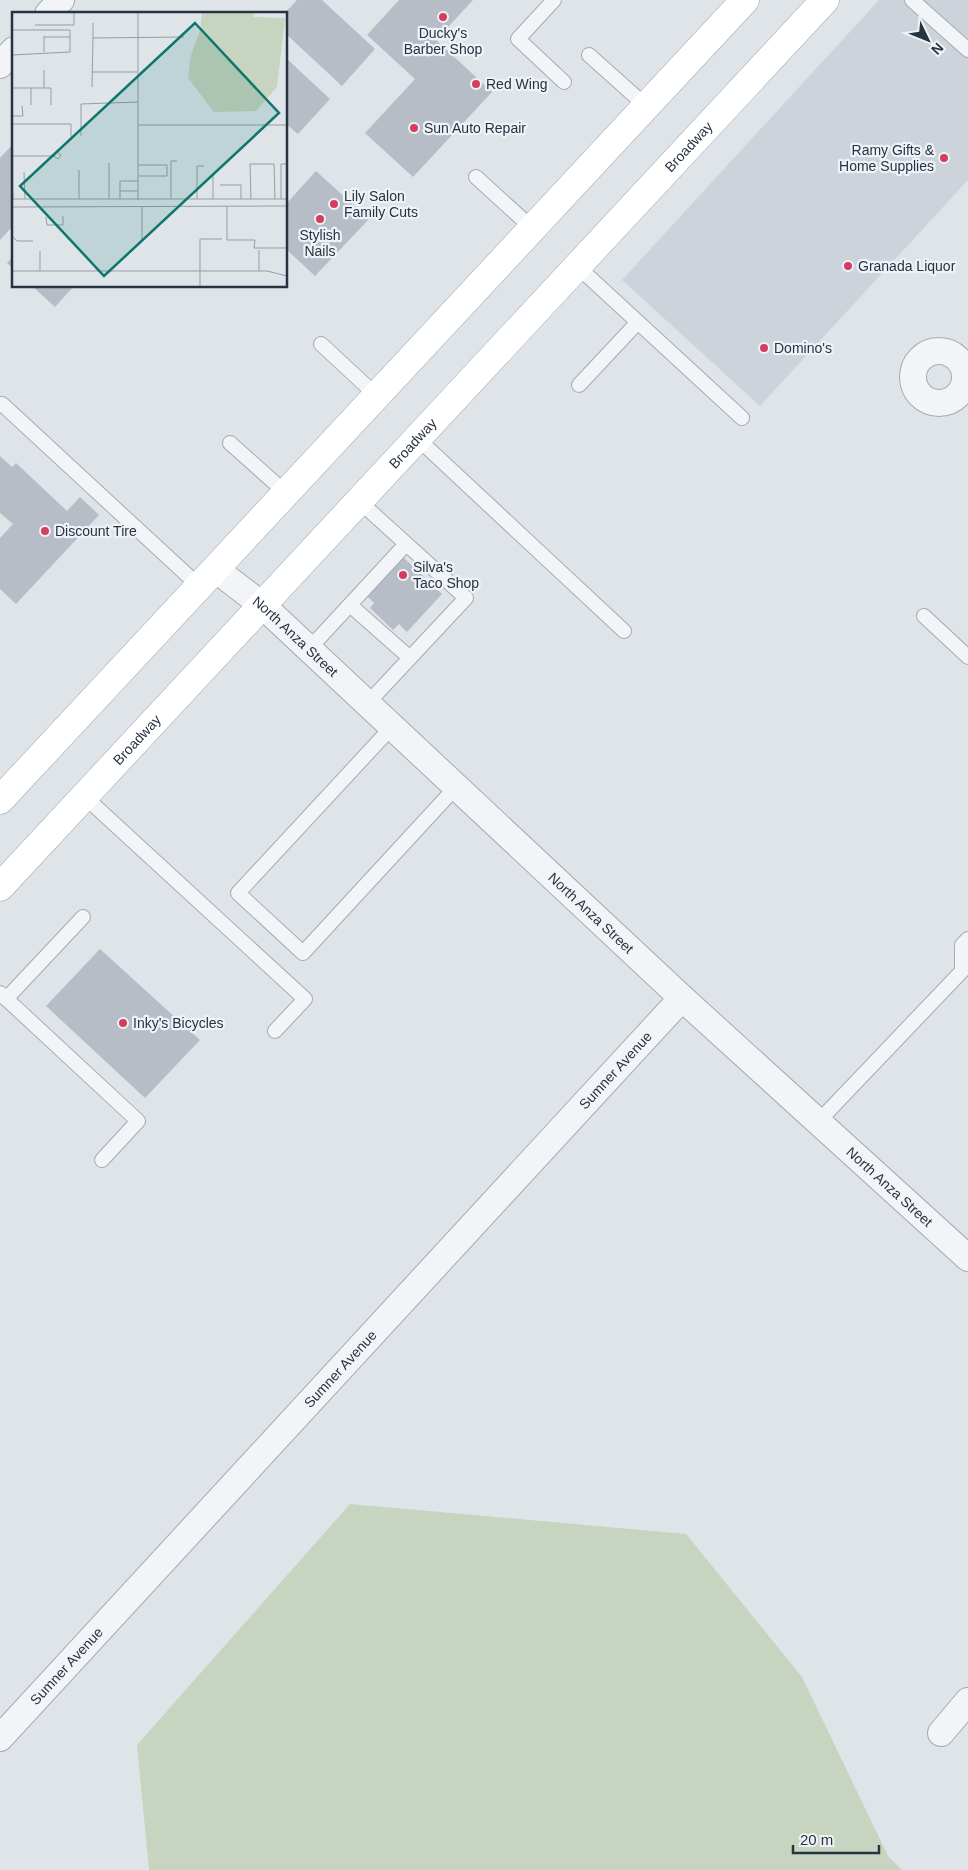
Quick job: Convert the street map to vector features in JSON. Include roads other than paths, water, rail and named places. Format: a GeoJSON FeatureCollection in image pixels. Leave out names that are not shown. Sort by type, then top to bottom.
{"type":"FeatureCollection","features":[{"type":"Feature","properties":{"kind":"main road"},"geometry":{"type":"LineString","coordinates":[[0,800],[745,0]]}},
{"type":"Feature","properties":{"kind":"main road","name":"Broadway"},"geometry":{"type":"LineString","coordinates":[[0,887],[825,0]]}},
{"type":"Feature","properties":{"kind":"street"},"geometry":{"type":"LineString","coordinates":[[50,12],[60,0]]}},
{"type":"Feature","properties":{"kind":"street"},"geometry":{"type":"LineString","coordinates":[[0,65],[12,52]]}},
{"type":"Feature","properties":{"kind":"street","name":"North Anza Street"},"geometry":{"type":"LineString","coordinates":[[207,578],[262,605],[366,705],[817,1123],[968,1258]]}},
{"type":"Feature","properties":{"kind":"street","name":"Sumner Avenue"},"geometry":{"type":"LineString","coordinates":[[0,1738],[682,998]]}},
{"type":"Feature","properties":{"kind":"street"},"geometry":{"type":"LineString","coordinates":[[940,1733],[968,1701]]}},
{"type":"Feature","properties":{"kind":"lane"},"geometry":{"type":"LineString","coordinates":[[554,0],[518,39],[564,82]]}},
{"type":"Feature","properties":{"kind":"lane"},"geometry":{"type":"LineString","coordinates":[[912,0],[968,50]]}},
{"type":"Feature","properties":{"kind":"lane"},"geometry":{"type":"LineString","coordinates":[[589,55],[646,106]]}},
{"type":"Feature","properties":{"kind":"lane"},"geometry":{"type":"LineString","coordinates":[[476,177],[532,228]]}},
{"type":"Feature","properties":{"kind":"lane"},"geometry":{"type":"LineString","coordinates":[[577,266],[742,418]]}},
{"type":"Feature","properties":{"kind":"lane"},"geometry":{"type":"LineString","coordinates":[[579,385],[638,322]]}},
{"type":"Feature","properties":{"kind":"lane"},"geometry":{"type":"LineString","coordinates":[[322,344],[376,396]]}},
{"type":"Feature","properties":{"kind":"lane"},"geometry":{"type":"LineString","coordinates":[[2,404],[207,578]]}},
{"type":"Feature","properties":{"kind":"lane"},"geometry":{"type":"LineString","coordinates":[[417,438],[624,631]]}},
{"type":"Feature","properties":{"kind":"lane"},"geometry":{"type":"LineString","coordinates":[[230,443],[286,493]]}},
{"type":"Feature","properties":{"kind":"lane"},"geometry":{"type":"LineString","coordinates":[[359,501],[466,598],[366,705]]}},
{"type":"Feature","properties":{"kind":"lane"},"geometry":{"type":"LineString","coordinates":[[308,650],[406,544]]}},
{"type":"Feature","properties":{"kind":"lane"},"geometry":{"type":"LineString","coordinates":[[350,605],[410,658]]}},
{"type":"Feature","properties":{"kind":"lane"},"geometry":{"type":"LineString","coordinates":[[924,616],[968,657]]}},
{"type":"Feature","properties":{"kind":"lane"},"geometry":{"type":"LineString","coordinates":[[391,728],[238,893],[303,953],[456,787]]}},
{"type":"Feature","properties":{"kind":"lane"},"geometry":{"type":"LineString","coordinates":[[84,796],[305,1000],[275,1031]]}},
{"type":"Feature","properties":{"kind":"lane"},"geometry":{"type":"LineString","coordinates":[[83,917],[3,996],[138,1120],[102,1160]]}},
{"type":"Feature","properties":{"kind":"lane"},"geometry":{"type":"LineString","coordinates":[[817,1123],[962,971],[962,945],[968,939]]}},
{"type":"Feature","properties":{"kind":"place","name":"Ducky's Barber Shop"},"geometry":{"type":"Point","coordinates":[443,17]}},
{"type":"Feature","properties":{"kind":"place","name":"Red Wing"},"geometry":{"type":"Point","coordinates":[476,84]}},
{"type":"Feature","properties":{"kind":"place","name":"Sun Auto Repair"},"geometry":{"type":"Point","coordinates":[414,128]}},
{"type":"Feature","properties":{"kind":"place","name":"Ramy Gifts & Home Supplies"},"geometry":{"type":"Point","coordinates":[944,158]}},
{"type":"Feature","properties":{"kind":"place","name":"Lily Salon Family Cuts"},"geometry":{"type":"Point","coordinates":[334,204]}},
{"type":"Feature","properties":{"kind":"place","name":"Stylish Nails"},"geometry":{"type":"Point","coordinates":[320,219]}},
{"type":"Feature","properties":{"kind":"place","name":"Granada Liquor"},"geometry":{"type":"Point","coordinates":[848,266]}},
{"type":"Feature","properties":{"kind":"place","name":"Domino's"},"geometry":{"type":"Point","coordinates":[764,348]}},
{"type":"Feature","properties":{"kind":"place","name":"Discount Tire"},"geometry":{"type":"Point","coordinates":[45,531]}},
{"type":"Feature","properties":{"kind":"place","name":"Silva's Taco Shop"},"geometry":{"type":"Point","coordinates":[403,575]}},
{"type":"Feature","properties":{"kind":"place","name":"Inky's Bicycles"},"geometry":{"type":"Point","coordinates":[123,1023]}}]}
